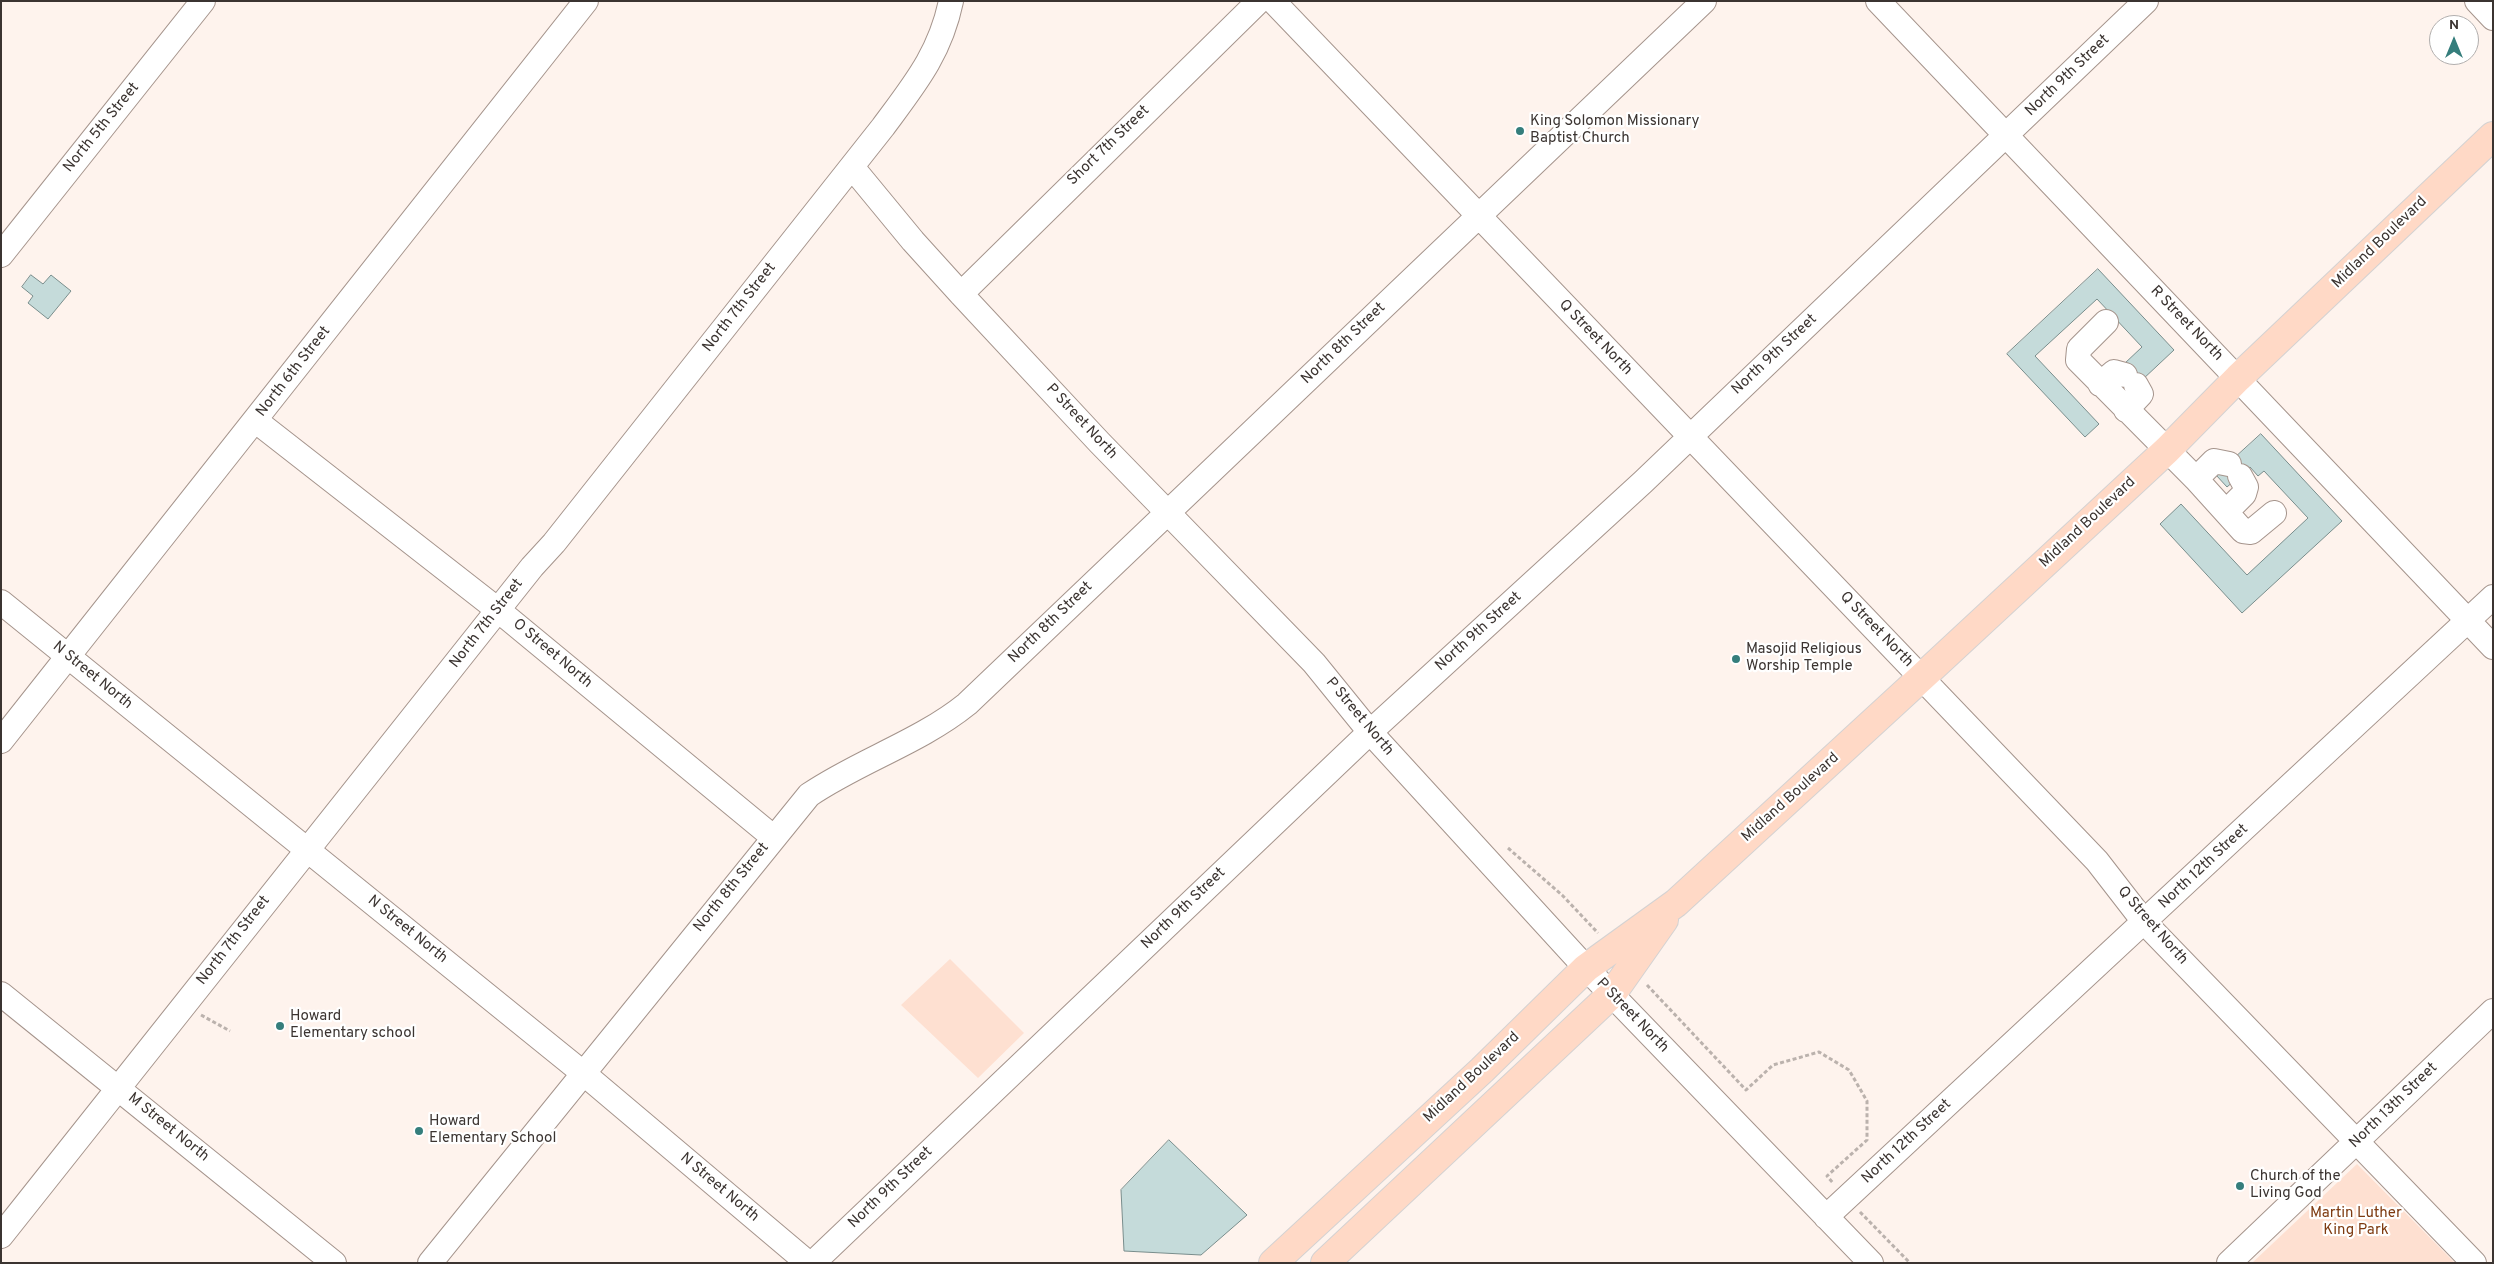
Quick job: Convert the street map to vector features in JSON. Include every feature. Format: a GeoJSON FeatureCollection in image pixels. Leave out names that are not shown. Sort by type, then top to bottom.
{"type":"FeatureCollection","features":[{"type":"Feature","properties":{"kind":"main road","name":"Midland Boulevard"},"geometry":{"type":"LineString","coordinates":[[1274,1263],[1482,1070],[1586,968],[1676,903],[1921,678],[2167,450],[2238,378],[2493,136]]}},
{"type":"Feature","properties":{"kind":"main road","name":"Midland Boulevard"},"geometry":{"type":"LineString","coordinates":[[1326,1263],[1612,994],[1676,903]]}},
{"type":"Feature","properties":{"kind":"street","name":"North 5th Street"},"geometry":{"type":"LineString","coordinates":[[1,255],[203,1]]}},
{"type":"Feature","properties":{"kind":"street","name":"North 6th Street"},"geometry":{"type":"LineString","coordinates":[[1,741],[256,421],[586,1]]}},
{"type":"Feature","properties":{"kind":"street","name":"North 7th Street"},"geometry":{"type":"LineString","coordinates":[[1,1236],[306,849],[532,567],[554,543],[852,167],[925,70],[941,39],[951,1]]}},
{"type":"Feature","properties":{"kind":"street","name":"Short 7th Street"},"geometry":{"type":"LineString","coordinates":[[961,294],[1260,1]]}},
{"type":"Feature","properties":{"kind":"street","name":"Q Street North"},"geometry":{"type":"LineString","coordinates":[[1273,1],[2097,861],[2144,923],[2474,1263]]}},
{"type":"Feature","properties":{"kind":"street","name":"North 8th Street"},"geometry":{"type":"LineString","coordinates":[[430,1263],[773,837],[809,795],[830,780],[946,721],[1704,1]]}},
{"type":"Feature","properties":{"kind":"street","name":"R Street North"},"geometry":{"type":"LineString","coordinates":[[1878,1],[2493,647]]}},
{"type":"Feature","properties":{"kind":"street","name":"North 9th Street"},"geometry":{"type":"LineString","coordinates":[[813,1263],[1370,732],[1642,482],[2146,1]]}},
{"type":"Feature","properties":{"kind":"street"},"geometry":{"type":"LineString","coordinates":[[2477,1],[2493,18]]}},
{"type":"Feature","properties":{"kind":"street","name":"P Street North"},"geometry":{"type":"LineString","coordinates":[[852,167],[913,241],[961,294],[1314,663],[1370,732],[1586,968],[1871,1263]]}},
{"type":"Feature","properties":{"kind":"street"},"geometry":{"type":"LineString","coordinates":[[2106,322],[2080,349],[2078,360],[2124,387],[2167,450],[2196,479],[2242,531],[2251,532],[2274,513]]}},
{"type":"Feature","properties":{"kind":"street","name":"O Street North"},"geometry":{"type":"LineString","coordinates":[[256,421],[498,610],[773,837]]}},
{"type":"Feature","properties":{"kind":"street"},"geometry":{"type":"LineString","coordinates":[[2196,479],[2214,461],[2234,470],[2246,487],[2244,494],[2226,512]]}},
{"type":"Feature","properties":{"kind":"street","name":"North 12th Street"},"geometry":{"type":"LineString","coordinates":[[1826,1217],[2493,597]]}},
{"type":"Feature","properties":{"kind":"street","name":"N Street North"},"geometry":{"type":"LineString","coordinates":[[1,602],[583,1073],[808,1263]]}},
{"type":"Feature","properties":{"kind":"street","name":"M Street North"},"geometry":{"type":"LineString","coordinates":[[1,994],[334,1263]]}},
{"type":"Feature","properties":{"kind":"street","name":"North 13th Street"},"geometry":{"type":"LineString","coordinates":[[2229,1263],[2493,1011]]}},
{"type":"Feature","properties":{"kind":"path"},"geometry":{"type":"LineString","coordinates":[[1746,1090],[1773,1065],[1819,1052],[1848,1070],[1867,1101],[1867,1140],[1826,1176],[1910,1263]]}},
{"type":"Feature","properties":{"kind":"green space"},"geometry":{"type":"Polygon","coordinates":[[[950,959],[1024,1033],[978,1078],[901,1005],[950,959]]]}},
{"type":"Feature","properties":{"kind":"green space","name":"Martin Luther King Park"},"geometry":{"type":"Polygon","coordinates":[[[2357,1164],[2455,1263],[2252,1263],[2357,1164]]]}},
{"type":"Feature","properties":{"kind":"building"},"geometry":{"type":"Polygon","coordinates":[[[2098,269],[2174,350],[2126,395],[2116,383],[2124,364],[2142,347],[2097,299],[2035,356],[2099,424],[2085,437],[2007,354],[2098,269]]]}},
{"type":"Feature","properties":{"kind":"building"},"geometry":{"type":"Polygon","coordinates":[[[31,275],[43,284],[51,275],[71,291],[48,319],[28,303],[33,296],[22,287],[31,275]]]}},
{"type":"Feature","properties":{"kind":"building"},"geometry":{"type":"Polygon","coordinates":[[[2261,434],[2342,521],[2242,613],[2160,524],[2181,504],[2247,575],[2308,518],[2264,471],[2258,476],[2250,467],[2227,487],[2216,475],[2261,434]]]}},
{"type":"Feature","properties":{"kind":"building"},"geometry":{"type":"Polygon","coordinates":[[[1169,1140],[1247,1215],[1201,1255],[1124,1251],[1121,1190],[1169,1140]]]}},
{"type":"Feature","properties":{"kind":"place","name":"King Solomon Missionary Baptist Church"},"geometry":{"type":"Point","coordinates":[1520,131]}},
{"type":"Feature","properties":{"kind":"place","name":"Masojid Religious Worship Temple"},"geometry":{"type":"Point","coordinates":[1736,659]}},
{"type":"Feature","properties":{"kind":"place","name":"Howard Elementary school"},"geometry":{"type":"Point","coordinates":[280,1026]}},
{"type":"Feature","properties":{"kind":"place","name":"Howard Elementary School"},"geometry":{"type":"Point","coordinates":[419,1131]}},
{"type":"Feature","properties":{"kind":"place","name":"Church of the Living God"},"geometry":{"type":"Point","coordinates":[2240,1186]}}]}
